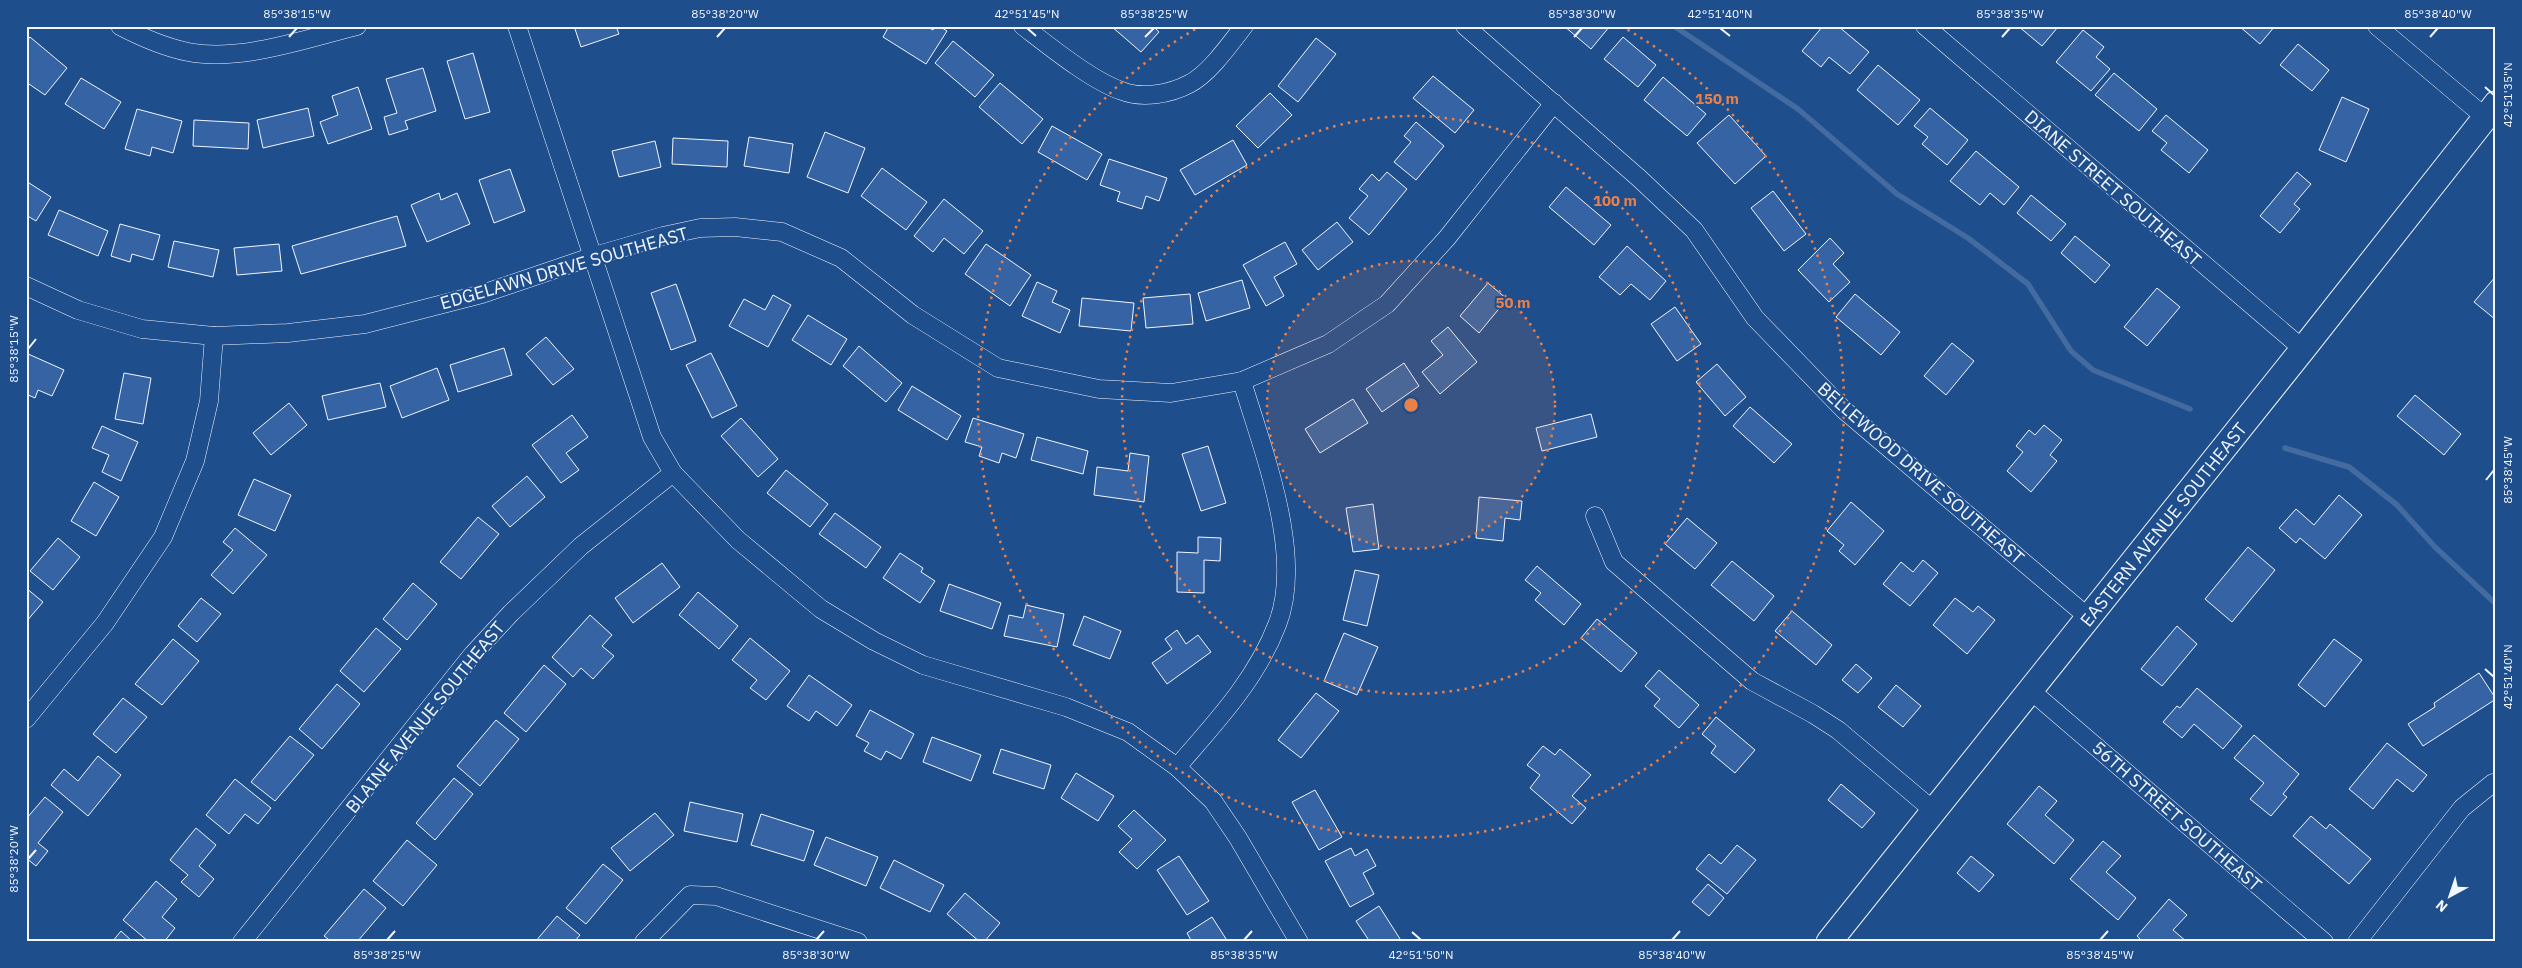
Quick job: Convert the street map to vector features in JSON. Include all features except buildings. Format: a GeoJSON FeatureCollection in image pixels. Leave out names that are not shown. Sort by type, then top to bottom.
{"type":"FeatureCollection","features":[{"type":"Feature","properties":{"kind":"street"},"geometry":{"type":"LineString","coordinates":[[120,26],[145,39],[188,52],[226,53],[269,49],[357,26]]}},
{"type":"Feature","properties":{"kind":"street"},"geometry":{"type":"LineString","coordinates":[[517,26],[591,257],[652,437],[673,473],[745,546],[821,609],[874,641],[923,664],[1066,707],[1128,732],[1177,767],[1213,801],[1238,838],[1299,942]]}},
{"type":"Feature","properties":{"kind":"street"},"geometry":{"type":"LineString","coordinates":[[1022,26],[1086,72],[1122,92],[1154,95],[1189,84],[1218,59],[1244,26]]}},
{"type":"Feature","properties":{"kind":"street","name":"BELLEWOOD DRIVE SOUTHEAST"},"geometry":{"type":"LineString","coordinates":[[1465,26],[1554,103],[1694,230],[1755,318],[1844,410],[2088,617]]}},
{"type":"Feature","properties":{"kind":"street","name":"DIANE STREET SOUTHEAST"},"geometry":{"type":"LineString","coordinates":[[1925,26],[2302,349]]}},
{"type":"Feature","properties":{"kind":"street"},"geometry":{"type":"LineString","coordinates":[[2377,26],[2490,110]]}},
{"type":"Feature","properties":{"kind":"street","name":"EDGELAWN DRIVE SOUTHEAST"},"geometry":{"type":"LineString","coordinates":[[26,286],[78,310],[142,329],[214,336],[288,333],[365,324],[482,294],[591,257],[663,236],[700,228],[735,227],[782,232],[841,258],[913,315],[998,368],[1108,389],[1171,392],[1242,381],[1328,344],[1388,304],[1447,238],[1554,103]]}},
{"type":"Feature","properties":{"kind":"street","name":"EASTERN AVENUE SOUTHEAST"},"geometry":{"type":"LineString","coordinates":[[1829,942],[2490,110]]}},
{"type":"Feature","properties":{"kind":"street"},"geometry":{"type":"LineString","coordinates":[[26,719],[105,623],[163,537],[195,461],[209,401],[214,336]]}},
{"type":"Feature","properties":{"kind":"street"},"geometry":{"type":"LineString","coordinates":[[1177,767],[1236,699],[1261,659],[1278,624],[1285,589],[1279,506],[1242,381]]}},
{"type":"Feature","properties":{"kind":"street","name":"BLAINE AVENUE SOUTHEAST"},"geometry":{"type":"LineString","coordinates":[[242,942],[473,654],[511,613],[581,546],[673,473]]}},
{"type":"Feature","properties":{"kind":"street"},"geometry":{"type":"LineString","coordinates":[[1595,516],[1614,562],[1752,681],[1813,714],[1838,730],[1934,811]]}},
{"type":"Feature","properties":{"kind":"street","name":"56TH STREET SOUTHEAST"},"geometry":{"type":"LineString","coordinates":[[2030,690],[2324,942]]}},
{"type":"Feature","properties":{"kind":"street"},"geometry":{"type":"LineString","coordinates":[[2357,942],[2462,808],[2493,783],[2496,784]]}},
{"type":"Feature","properties":{"kind":"street"},"geometry":{"type":"LineString","coordinates":[[644,942],[690,895],[716,896],[858,942]]}},
{"type":"Feature","properties":{"kind":"waterway"},"geometry":{"type":"LineString","coordinates":[[1674,26],[1798,109],[1897,194],[1968,238],[2028,284],[2071,351],[2093,370],[2190,409]]}},
{"type":"Feature","properties":{"kind":"waterway"},"geometry":{"type":"LineString","coordinates":[[2285,448],[2349,467],[2397,505],[2435,547],[2496,604]]}}]}
